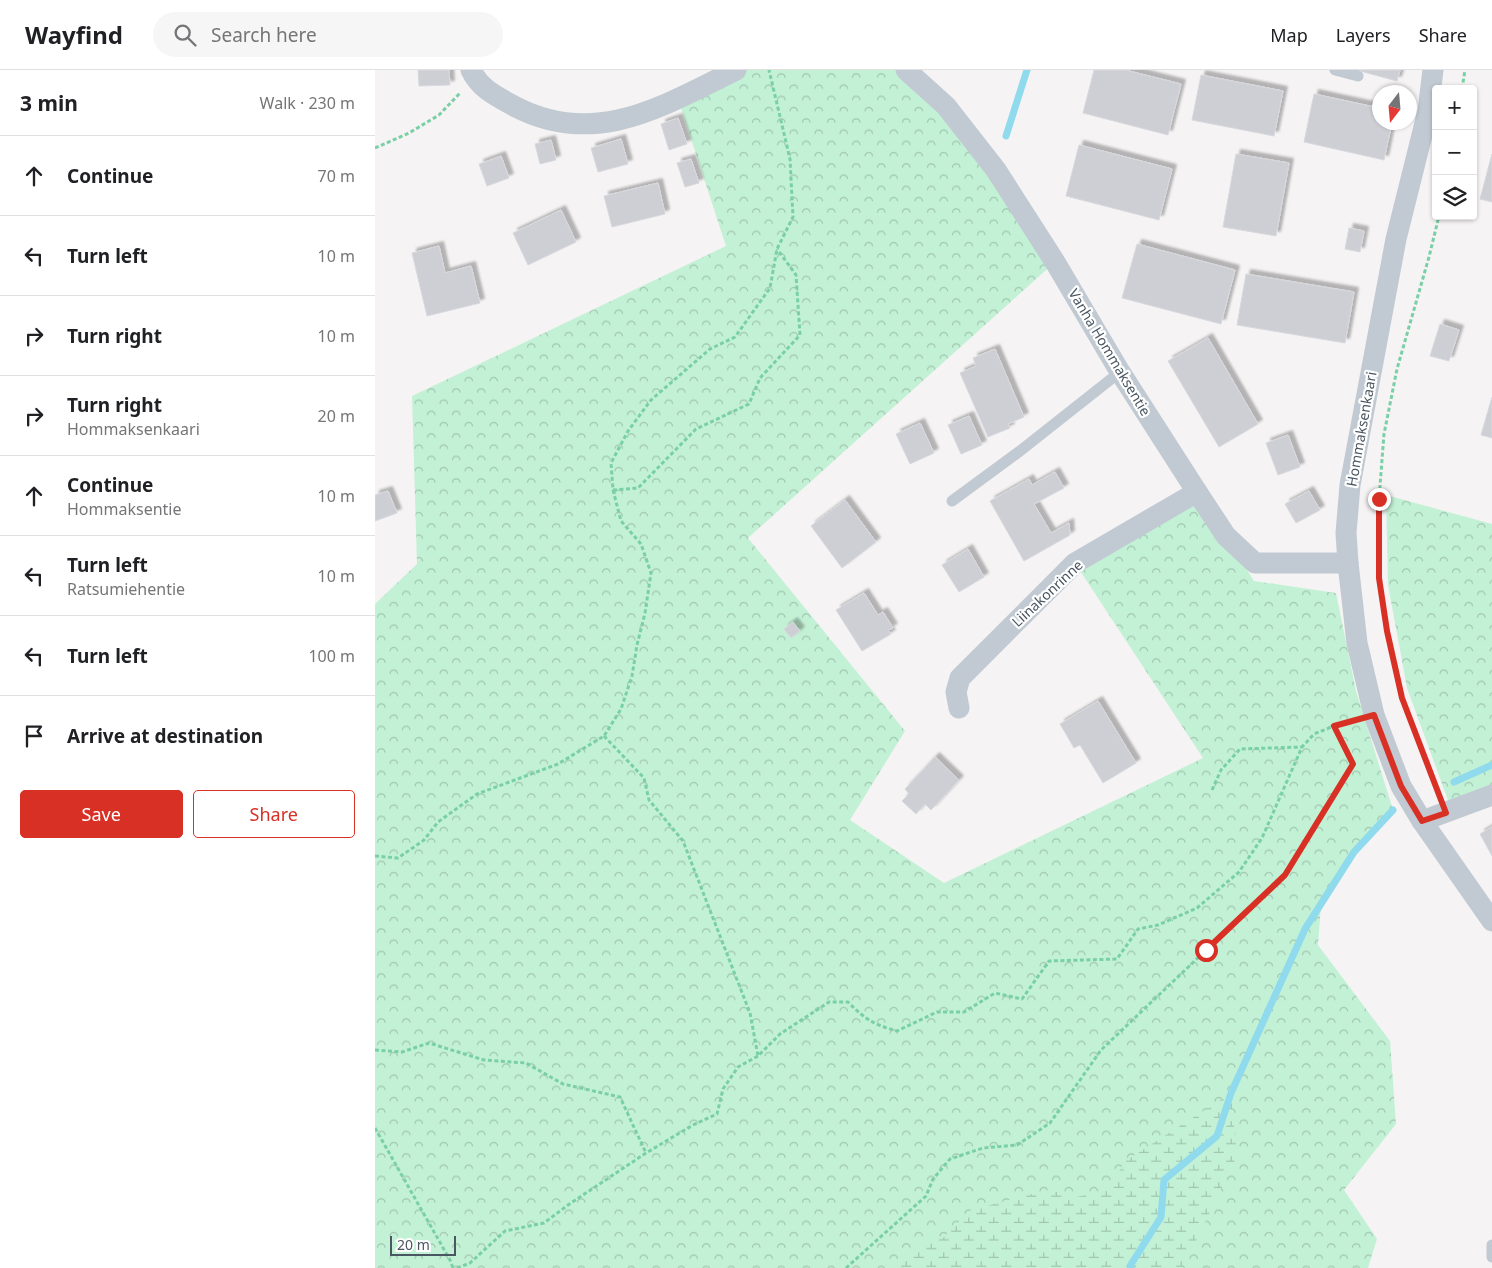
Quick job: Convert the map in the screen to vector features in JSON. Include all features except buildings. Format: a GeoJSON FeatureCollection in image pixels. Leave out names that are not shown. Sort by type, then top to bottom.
{"type":"FeatureCollection","features":[{"type":"Feature","properties":{"kind":"street"},"geometry":{"type":"LineString","coordinates":[[471,70],[477,82],[496,96],[533,116],[572,125],[604,124],[647,112],[736,70]]}},
{"type":"Feature","properties":{"kind":"street","name":"Vanha Hommaksentie"},"geometry":{"type":"LineString","coordinates":[[906,70],[946,106],[996,170],[1055,262],[1120,372],[1226,536],[1255,563],[1347,562]]}},
{"type":"Feature","properties":{"kind":"street","name":"Hommaksenkaari"},"geometry":{"type":"LineString","coordinates":[[1433,70],[1428,111],[1396,239],[1350,485],[1346,533],[1347,562],[1357,643],[1374,715],[1401,786],[1422,821],[1492,921]]}},
{"type":"Feature","properties":{"kind":"street","name":"Liinakonrinne"},"geometry":{"type":"LineString","coordinates":[[959,708],[956,692],[960,678],[1075,564],[1197,492]]}},
{"type":"Feature","properties":{"kind":"street"},"geometry":{"type":"LineString","coordinates":[[1422,821],[1492,795]]}},
{"type":"Feature","properties":{"kind":"lane"},"geometry":{"type":"LineString","coordinates":[[1335,70],[1358,76]]}},
{"type":"Feature","properties":{"kind":"lane"},"geometry":{"type":"LineString","coordinates":[[952,501],[1020,452],[1120,372]]}},
{"type":"Feature","properties":{"kind":"lane"},"geometry":{"type":"LineString","coordinates":[[1492,1245],[1492,1257]]}},
{"type":"Feature","properties":{"kind":"path"},"geometry":{"type":"LineString","coordinates":[[375,856],[398,858],[424,840],[438,822],[477,794],[557,764],[604,736],[621,709],[632,676],[651,573],[641,544],[621,521],[613,490],[611,462],[628,431],[651,400],[710,349],[735,337],[770,288],[777,249],[793,217],[790,159],[769,70]]}},
{"type":"Feature","properties":{"kind":"path"},"geometry":{"type":"LineString","coordinates":[[1463,85],[1465,70]]}},
{"type":"Feature","properties":{"kind":"path"},"geometry":{"type":"LineString","coordinates":[[375,148],[409,133],[439,115],[463,90]]}},
{"type":"Feature","properties":{"kind":"path"},"geometry":{"type":"LineString","coordinates":[[1438,220],[1397,369],[1384,434],[1379,499],[1379,578],[1387,631],[1402,698],[1446,813]]}},
{"type":"Feature","properties":{"kind":"path"},"geometry":{"type":"LineString","coordinates":[[613,490],[638,488],[696,429],[749,404],[760,378],[800,335],[796,275],[777,249]]}},
{"type":"Feature","properties":{"kind":"path"},"geometry":{"type":"LineString","coordinates":[[375,1128],[455,1268],[470,1263],[505,1231],[544,1223],[568,1204],[646,1153],[693,1125],[717,1114],[723,1089],[738,1067],[758,1056],[779,1034],[829,1002],[848,1002],[863,1017],[875,1025],[897,1031],[937,1012],[964,1012],[995,993],[1022,999],[1049,961],[1117,959],[1138,929],[1158,925],[1197,908],[1239,872],[1262,838],[1302,747],[1314,734],[1334,726],[1374,715]]}},
{"type":"Feature","properties":{"kind":"path"},"geometry":{"type":"LineString","coordinates":[[846,1268],[926,1196],[933,1179],[950,1159],[983,1148],[1017,1145],[1050,1123],[1101,1050],[1285,875],[1353,764],[1334,726]]}},
{"type":"Feature","properties":{"kind":"path"},"geometry":{"type":"LineString","coordinates":[[604,736],[644,778],[649,800],[683,841],[749,1013],[758,1056]]}},
{"type":"Feature","properties":{"kind":"path"},"geometry":{"type":"LineString","coordinates":[[1212,790],[1221,770],[1240,750],[1302,747]]}},
{"type":"Feature","properties":{"kind":"path"},"geometry":{"type":"LineString","coordinates":[[375,1050],[402,1052],[429,1042],[485,1060],[525,1063],[563,1084],[620,1097],[646,1153]]}},
{"type":"Feature","properties":{"kind":"green space"},"geometry":{"type":"Polygon","coordinates":[[[736,70],[906,70],[1055,262],[748,538],[905,731],[850,820],[944,883],[1203,758],[1075,563],[1197,492],[1254,581],[1336,593],[1356,691],[1393,810],[1354,852],[1321,904],[1318,945],[1390,1041],[1396,1124],[1344,1190],[1377,1239],[1368,1268],[375,1268],[375,604],[417,564],[412,396],[726,246],[678,99],[736,70]]]}},
{"type":"Feature","properties":{"kind":"green space"},"geometry":{"type":"Polygon","coordinates":[[[1386,495],[1492,524],[1492,786],[1449,803],[1407,688],[1388,585],[1386,495]]]}},
{"type":"Feature","properties":{"kind":"green space"},"geometry":{"type":"Polygon","coordinates":[[[1231,1093],[1237,1156],[1183,1268],[889,1268],[909,1250],[943,1238],[971,1210],[1048,1190],[1077,1197],[1111,1188],[1124,1162],[1231,1093]]]}},
{"type":"Feature","properties":{"kind":"waterway"},"geometry":{"type":"LineString","coordinates":[[1006,136],[1027,70]]}},
{"type":"Feature","properties":{"kind":"waterway"},"geometry":{"type":"LineString","coordinates":[[1454,782],[1492,765]]}},
{"type":"Feature","properties":{"kind":"waterway"},"geometry":{"type":"LineString","coordinates":[[1131,1268],[1130,1266],[1161,1217],[1164,1180],[1217,1136],[1231,1093],[1305,929],[1354,852],[1393,810]]}},
{"type":"Feature","properties":{"kind":"route"},"geometry":{"type":"LineString","coordinates":[[1206,950],[1285,875],[1353,764],[1334,726],[1374,715],[1401,786],[1422,821],[1446,813],[1402,698],[1387,631],[1379,578],[1379,499]]}}]}
